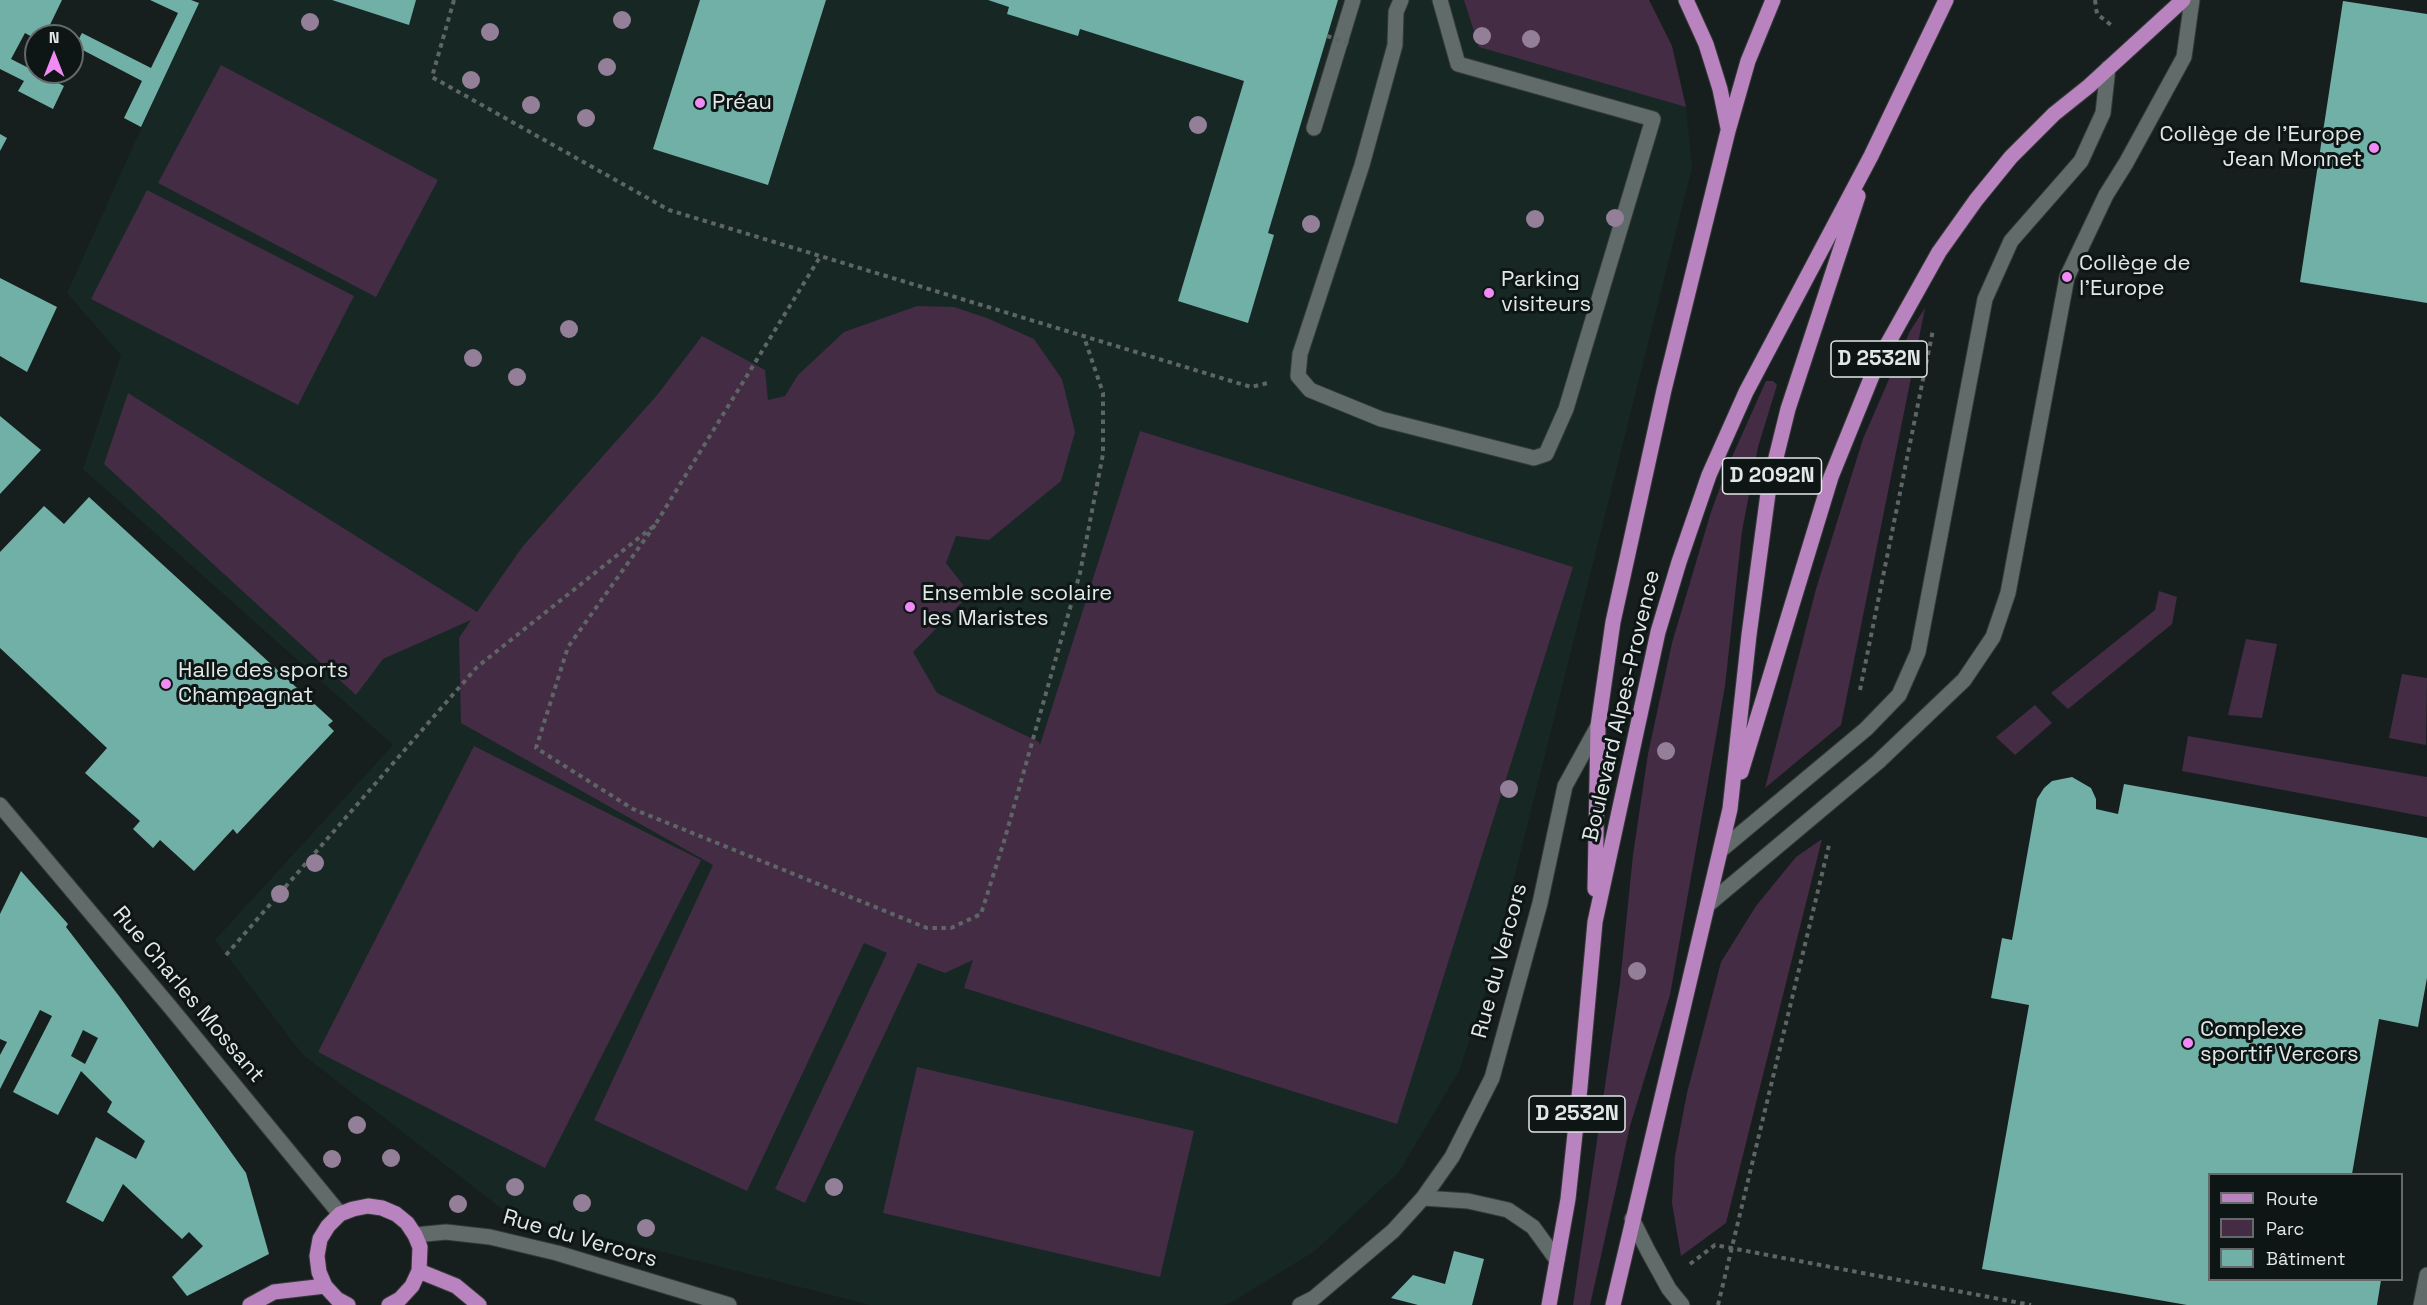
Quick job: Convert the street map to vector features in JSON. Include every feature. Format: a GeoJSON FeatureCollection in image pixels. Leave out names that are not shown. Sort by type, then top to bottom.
{"type":"FeatureCollection","features":[{"type":"Feature","properties":{"kind":"main road"},"geometry":{"type":"LineString","coordinates":[[1686,0],[1706,44],[1720,89],[1728,131]]}},
{"type":"Feature","properties":{"kind":"main road","name":"D 2532N"},"geometry":{"type":"LineString","coordinates":[[1594,922],[1598,726],[1613,622],[1661,401],[1728,131],[1748,62],[1773,0]]}},
{"type":"Feature","properties":{"kind":"main road","name":"Boulevard Alpes-Provence"},"geometry":{"type":"LineString","coordinates":[[1549,1305],[1568,1199],[1581,1087],[1594,922],[1658,632],[1708,475],[1746,392],[1871,156],[1946,0]]}},
{"type":"Feature","properties":{"kind":"main road","name":"D 2532N"},"geometry":{"type":"LineString","coordinates":[[1730,809],[1831,477],[1878,361],[1939,252],[1976,200],[2011,157],[2047,121],[2183,0]]}},
{"type":"Feature","properties":{"kind":"main road","name":"Boulevard Alpes-Provence"},"geometry":{"type":"LineString","coordinates":[[1613,1305],[1710,903],[1730,809],[1749,635],[1769,486],[1788,409],[1871,156]]}},
{"type":"Feature","properties":{"kind":"main road"},"geometry":{"type":"LineString","coordinates":[[348,1305],[337,1299],[325,1286],[316,1256],[320,1239],[328,1226],[340,1215],[368,1206],[382,1208],[396,1214],[407,1223],[420,1247],[419,1271],[412,1286],[400,1299],[389,1305]]}},
{"type":"Feature","properties":{"kind":"main road"},"geometry":{"type":"LineString","coordinates":[[419,1271],[456,1286],[479,1305]]}},
{"type":"Feature","properties":{"kind":"main road"},"geometry":{"type":"LineString","coordinates":[[250,1305],[274,1292],[325,1286]]}},
{"type":"Feature","properties":{"kind":"street"},"geometry":{"type":"LineString","coordinates":[[1314,128],[1353,0]]}},
{"type":"Feature","properties":{"kind":"street"},"geometry":{"type":"LineString","coordinates":[[1401,0],[1396,12],[1395,45],[1362,165],[1300,354],[1298,376],[1310,390],[1381,419],[1534,458],[1546,454],[1553,443],[1566,409],[1653,119],[1458,64],[1440,0]]}},
{"type":"Feature","properties":{"kind":"street"},"geometry":{"type":"LineString","coordinates":[[1710,903],[1878,762],[1964,680],[1993,637],[2008,593],[2067,276],[2106,195],[2126,164],[2184,57],[2192,0]]}},
{"type":"Feature","properties":{"kind":"street"},"geometry":{"type":"LineString","coordinates":[[1721,850],[1866,729],[1899,695],[1918,652],[1985,298],[2011,241],[2081,161],[2103,113],[2108,68]]}},
{"type":"Feature","properties":{"kind":"street","name":"Rue du Vercors"},"geometry":{"type":"LineString","coordinates":[[1300,1305],[1314,1298],[1393,1231],[1423,1198],[1452,1157],[1491,1078],[1540,903],[1565,786],[1598,726]]}},
{"type":"Feature","properties":{"kind":"street","name":"Rue Charles Mossant"},"geometry":{"type":"LineString","coordinates":[[0,805],[164,999],[340,1215]]}},
{"type":"Feature","properties":{"kind":"street"},"geometry":{"type":"LineString","coordinates":[[1423,1198],[1468,1201],[1508,1210],[1533,1227],[1557,1260]]}},
{"type":"Feature","properties":{"kind":"street"},"geometry":{"type":"LineString","coordinates":[[1632,1219],[1670,1289],[1682,1305]]}},
{"type":"Feature","properties":{"kind":"street","name":"Rue du Vercors"},"geometry":{"type":"LineString","coordinates":[[415,1235],[446,1232],[490,1236],[557,1253],[729,1305]]}},
{"type":"Feature","properties":{"kind":"street"},"geometry":{"type":"LineString","coordinates":[[2421,1305],[2427,1275]]}},
{"type":"Feature","properties":{"kind":"path"},"geometry":{"type":"LineString","coordinates":[[454,0],[432,77],[669,210],[1251,387],[1298,376]]}},
{"type":"Feature","properties":{"kind":"path"},"geometry":{"type":"LineString","coordinates":[[1327,36],[1350,44]]}},
{"type":"Feature","properties":{"kind":"path"},"geometry":{"type":"LineString","coordinates":[[820,257],[655,525],[568,647],[536,748],[633,809],[927,928],[951,928],[981,914],[1005,838],[1080,573],[1103,454],[1103,393],[1084,337]]}},
{"type":"Feature","properties":{"kind":"path"},"geometry":{"type":"LineString","coordinates":[[226,955],[477,667],[655,525]]}},
{"type":"Feature","properties":{"kind":"path"},"geometry":{"type":"LineString","coordinates":[[1670,1289],[1693,1259],[1715,1245],[2031,1305]]}},
{"type":"Feature","properties":{"kind":"shaded area","name":"Ensemble scolaire les Maristes"},"geometry":{"type":"Polygon","coordinates":[[[199,0],[1649,0],[1672,46],[1686,107],[1692,168],[1485,994],[1459,1071],[1399,1172],[1315,1251],[1232,1302],[1223,1305],[870,1305],[506,1212],[302,1054],[215,940],[393,745],[83,469],[121,355],[67,293],[199,0]]]}},
{"type":"Feature","properties":{"kind":"green space"},"geometry":{"type":"Polygon","coordinates":[[[1464,0],[1649,0],[1672,46],[1686,107],[1479,47],[1464,0]]]}},
{"type":"Feature","properties":{"kind":"green space"},"geometry":{"type":"Polygon","coordinates":[[[221,65],[438,180],[376,297],[158,183],[221,65]]]}},
{"type":"Feature","properties":{"kind":"green space"},"geometry":{"type":"Polygon","coordinates":[[[147,190],[354,296],[298,405],[91,299],[147,190]]]}},
{"type":"Feature","properties":{"kind":"green space"},"geometry":{"type":"Polygon","coordinates":[[[917,306],[954,307],[987,318],[1034,339],[1062,379],[1075,432],[1061,481],[989,540],[956,536],[946,563],[970,594],[913,652],[937,693],[1039,742],[1040,745],[1140,431],[1573,567],[1397,1124],[964,988],[973,960],[945,973],[918,963],[805,1203],[775,1189],[887,953],[864,943],[747,1191],[594,1120],[713,865],[461,723],[459,638],[471,620],[383,659],[356,695],[104,464],[128,393],[477,612],[523,546],[658,394],[702,336],[765,370],[768,400],[785,396],[798,375],[844,332],[917,306]]]}},
{"type":"Feature","properties":{"kind":"green space"},"geometry":{"type":"Polygon","coordinates":[[[1925,308],[1841,725],[1765,788],[1816,589],[1863,439],[1910,331],[1925,308]]]}},
{"type":"Feature","properties":{"kind":"green space"},"geometry":{"type":"Polygon","coordinates":[[[1766,381],[1773,381],[1777,385],[1758,447],[1742,531],[1725,686],[1670,995],[1630,1126],[1590,1305],[1573,1305],[1620,983],[1633,855],[1648,754],[1672,643],[1711,512],[1728,466],[1766,381]]]}},
{"type":"Feature","properties":{"kind":"green space"},"geometry":{"type":"Polygon","coordinates":[[[2159,591],[2177,597],[2172,624],[2068,709],[2051,693],[2155,610],[2159,591]]]}},
{"type":"Feature","properties":{"kind":"green space"},"geometry":{"type":"Polygon","coordinates":[[[2246,639],[2277,644],[2262,718],[2228,715],[2246,639]]]}},
{"type":"Feature","properties":{"kind":"green space"},"geometry":{"type":"Polygon","coordinates":[[[2402,674],[2427,678],[2426,745],[2389,738],[2402,674]]]}},
{"type":"Feature","properties":{"kind":"green space"},"geometry":{"type":"Polygon","coordinates":[[[2035,705],[2052,723],[2015,755],[1996,737],[2035,705]]]}},
{"type":"Feature","properties":{"kind":"green space"},"geometry":{"type":"Polygon","coordinates":[[[2188,736],[2427,777],[2427,817],[2182,771],[2188,736]]]}},
{"type":"Feature","properties":{"kind":"green space"},"geometry":{"type":"Polygon","coordinates":[[[474,746],[701,860],[545,1168],[318,1052],[474,746]]]}},
{"type":"Feature","properties":{"kind":"green space"},"geometry":{"type":"Polygon","coordinates":[[[1822,839],[1726,1223],[1681,1256],[1672,1203],[1675,1156],[1687,1093],[1721,962],[1756,906],[1796,857],[1822,839]]]}},
{"type":"Feature","properties":{"kind":"green space"},"geometry":{"type":"Polygon","coordinates":[[[917,1067],[1194,1131],[1160,1277],[883,1213],[917,1067]]]}},
{"type":"Feature","properties":{"kind":"building"},"geometry":{"type":"Polygon","coordinates":[[[0,0],[62,0],[50,24],[24,24],[24,35],[11,59],[24,66],[24,81],[0,69],[0,0]]]}},
{"type":"Feature","properties":{"kind":"building"},"geometry":{"type":"Polygon","coordinates":[[[150,0],[191,0],[199,3],[141,127],[124,118],[142,81],[84,51],[84,34],[151,68],[178,13],[150,0]]]}},
{"type":"Feature","properties":{"kind":"building"},"geometry":{"type":"Polygon","coordinates":[[[332,0],[416,0],[409,25],[332,0]]]}},
{"type":"Feature","properties":{"kind":"building"},"geometry":{"type":"Polygon","coordinates":[[[700,0],[826,0],[768,185],[653,149],[700,0]]]}},
{"type":"Feature","properties":{"kind":"building"},"geometry":{"type":"Polygon","coordinates":[[[988,0],[1338,0],[1268,233],[1274,235],[1248,323],[1178,301],[1244,81],[1080,29],[1078,36],[1007,14],[1009,7],[988,0]]]}},
{"type":"Feature","properties":{"kind":"building","name":"Collège de l'Europe Jean Monnet"},"geometry":{"type":"Polygon","coordinates":[[[2343,1],[2427,14],[2427,303],[2300,282],[2343,1]]]}},
{"type":"Feature","properties":{"kind":"building"},"geometry":{"type":"Polygon","coordinates":[[[24,81],[24,84],[60,84],[64,86],[53,109],[18,91],[24,81]]]}},
{"type":"Feature","properties":{"kind":"building"},"geometry":{"type":"Polygon","coordinates":[[[0,134],[7,138],[0,151],[0,134]]]}},
{"type":"Feature","properties":{"kind":"building"},"geometry":{"type":"Polygon","coordinates":[[[0,278],[57,307],[27,372],[0,356],[0,278]]]}},
{"type":"Feature","properties":{"kind":"building"},"geometry":{"type":"Polygon","coordinates":[[[0,416],[41,450],[0,494],[0,416]]]}},
{"type":"Feature","properties":{"kind":"building","name":"Halle des sports Champagnat"},"geometry":{"type":"Polygon","coordinates":[[[89,497],[333,721],[328,725],[334,731],[237,834],[233,829],[194,871],[160,840],[153,848],[133,829],[140,821],[85,773],[107,748],[0,648],[0,552],[44,506],[64,524],[89,497]]]}},
{"type":"Feature","properties":{"kind":"building","name":"Complexe sportif Vercors"},"geometry":{"type":"Polygon","coordinates":[[[2072,777],[2091,788],[2096,799],[2096,809],[2118,814],[2124,784],[2427,838],[2427,978],[2418,1027],[2379,1019],[2352,1173],[2208,1173],[2208,1281],[2381,1281],[2377,1305],[2187,1305],[1982,1269],[2029,1005],[1991,998],[2002,938],[2012,940],[2037,799],[2052,781],[2072,777]]]}},
{"type":"Feature","properties":{"kind":"building"},"geometry":{"type":"Polygon","coordinates":[[[21,871],[68,924],[66,927],[119,996],[246,1173],[269,1254],[187,1296],[172,1277],[203,1246],[189,1232],[182,1239],[123,1184],[103,1222],[66,1202],[96,1137],[136,1159],[145,1141],[107,1112],[112,1102],[81,1071],[58,1115],[13,1092],[52,1016],[40,1010],[0,1089],[0,1055],[7,1042],[0,1039],[0,914],[21,871]],[[83,1030],[71,1056],[85,1064],[98,1038],[83,1030]]]}},
{"type":"Feature","properties":{"kind":"building"},"geometry":{"type":"Polygon","coordinates":[[[1454,1251],[1484,1259],[1472,1305],[1418,1305],[1391,1298],[1413,1275],[1445,1284],[1454,1251]]]}},
{"type":"Feature","properties":{"kind":"place","name":"Préau"},"geometry":{"type":"Point","coordinates":[700,103]}},
{"type":"Feature","properties":{"kind":"place","name":"Collège de l'Europe Jean Monnet"},"geometry":{"type":"Point","coordinates":[2374,148]}},
{"type":"Feature","properties":{"kind":"place","name":"Collège de l'Europe"},"geometry":{"type":"Point","coordinates":[2067,277]}},
{"type":"Feature","properties":{"kind":"place","name":"Parking visiteurs"},"geometry":{"type":"Point","coordinates":[1489,293]}},
{"type":"Feature","properties":{"kind":"place","name":"Ensemble scolaire les Maristes"},"geometry":{"type":"Point","coordinates":[910,607]}},
{"type":"Feature","properties":{"kind":"place","name":"Halle des sports Champagnat"},"geometry":{"type":"Point","coordinates":[166,684]}},
{"type":"Feature","properties":{"kind":"place","name":"Complexe sportif Vercors"},"geometry":{"type":"Point","coordinates":[2188,1043]}}]}
